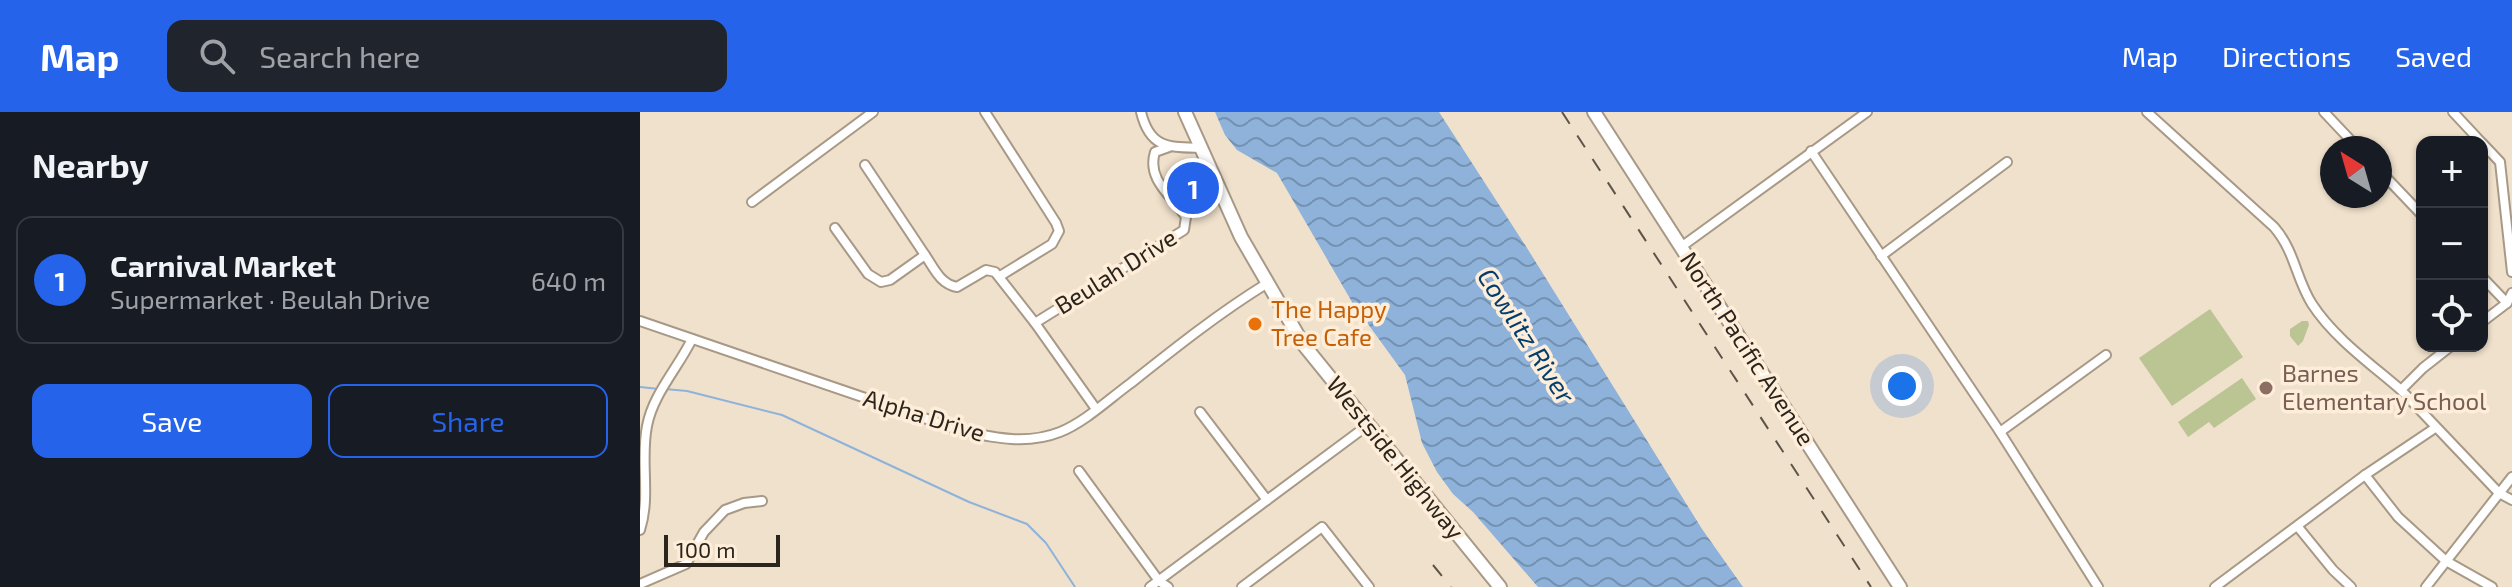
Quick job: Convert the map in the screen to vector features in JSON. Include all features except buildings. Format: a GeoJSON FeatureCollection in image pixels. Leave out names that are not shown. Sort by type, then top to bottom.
{"type":"FeatureCollection","features":[{"type":"Feature","properties":{"kind":"main road","name":"Westside Highway"},"geometry":{"type":"LineString","coordinates":[[1185,112],[1241,237],[1303,344],[1500,587]]}},
{"type":"Feature","properties":{"kind":"main road","name":"North Pacific Avenue"},"geometry":{"type":"LineString","coordinates":[[1594,112],[1900,587]]}},
{"type":"Feature","properties":{"kind":"street"},"geometry":{"type":"LineString","coordinates":[[752,202],[873,112]]}},
{"type":"Feature","properties":{"kind":"street"},"geometry":{"type":"LineString","coordinates":[[865,165],[939,277],[949,286],[957,287],[986,270],[1000,276],[1052,244],[1059,231],[985,112]]}},
{"type":"Feature","properties":{"kind":"street"},"geometry":{"type":"LineString","coordinates":[[1141,112],[1153,137],[1169,147],[1201,148]]}},
{"type":"Feature","properties":{"kind":"street"},"geometry":{"type":"LineString","coordinates":[[1681,247],[1867,112]]}},
{"type":"Feature","properties":{"kind":"street"},"geometry":{"type":"LineString","coordinates":[[2147,112],[2286,241],[2306,294],[2329,326],[2401,390],[2499,493],[2512,500]]}},
{"type":"Feature","properties":{"kind":"street"},"geometry":{"type":"LineString","coordinates":[[2324,112],[2347,136]]}},
{"type":"Feature","properties":{"kind":"street"},"geometry":{"type":"LineString","coordinates":[[2453,112],[2476,136]]}},
{"type":"Feature","properties":{"kind":"street","name":"Beulah Drive"},"geometry":{"type":"LineString","coordinates":[[1000,276],[1035,323],[1184,230],[1186,217],[1154,171],[1155,152],[1169,147]]}},
{"type":"Feature","properties":{"kind":"street"},"geometry":{"type":"LineString","coordinates":[[2488,149],[2500,162],[2512,272]]}},
{"type":"Feature","properties":{"kind":"street"},"geometry":{"type":"LineString","coordinates":[[1811,151],[2000,432],[2098,587]]}},
{"type":"Feature","properties":{"kind":"street"},"geometry":{"type":"LineString","coordinates":[[1881,256],[2007,162]]}},
{"type":"Feature","properties":{"kind":"street"},"geometry":{"type":"LineString","coordinates":[[2392,184],[2416,209]]}},
{"type":"Feature","properties":{"kind":"street"},"geometry":{"type":"LineString","coordinates":[[835,228],[875,280],[890,280],[925,255]]}},
{"type":"Feature","properties":{"kind":"street"},"geometry":{"type":"LineString","coordinates":[[2485,280],[2507,303]]}},
{"type":"Feature","properties":{"kind":"street","name":"Alpha Drive"},"geometry":{"type":"LineString","coordinates":[[640,321],[962,431],[1027,440],[1061,432],[1266,284]]}},
{"type":"Feature","properties":{"kind":"street"},"geometry":{"type":"LineString","coordinates":[[2488,317],[2507,303],[2512,293]]}},
{"type":"Feature","properties":{"kind":"street"},"geometry":{"type":"LineString","coordinates":[[1035,323],[1096,409]]}},
{"type":"Feature","properties":{"kind":"street"},"geometry":{"type":"LineString","coordinates":[[640,530],[646,510],[647,426],[660,393],[692,339]]}},
{"type":"Feature","properties":{"kind":"street"},"geometry":{"type":"LineString","coordinates":[[2401,390],[2443,352]]}},
{"type":"Feature","properties":{"kind":"street"},"geometry":{"type":"LineString","coordinates":[[2000,432],[2106,355]]}},
{"type":"Feature","properties":{"kind":"street"},"geometry":{"type":"LineString","coordinates":[[1200,412],[1267,500]]}},
{"type":"Feature","properties":{"kind":"street"},"geometry":{"type":"LineString","coordinates":[[1150,587],[1368,425]]}},
{"type":"Feature","properties":{"kind":"street"},"geometry":{"type":"LineString","coordinates":[[2215,587],[2365,475],[2435,428]]}},
{"type":"Feature","properties":{"kind":"street"},"geometry":{"type":"LineString","coordinates":[[1079,471],[1159,581],[1168,587]]}},
{"type":"Feature","properties":{"kind":"street"},"geometry":{"type":"LineString","coordinates":[[2365,475],[2398,517],[2446,561],[2492,587]]}},
{"type":"Feature","properties":{"kind":"street"},"geometry":{"type":"LineString","coordinates":[[2426,587],[2512,477]]}},
{"type":"Feature","properties":{"kind":"street"},"geometry":{"type":"LineString","coordinates":[[640,584],[686,564],[704,532],[725,510],[762,501]]}},
{"type":"Feature","properties":{"kind":"street"},"geometry":{"type":"LineString","coordinates":[[1242,587],[1322,527],[1369,587]]}},
{"type":"Feature","properties":{"kind":"street"},"geometry":{"type":"LineString","coordinates":[[2298,527],[2351,587]]}},
{"type":"Feature","properties":{"kind":"street"},"geometry":{"type":"LineString","coordinates":[[2230,577],[2238,587]]}},
{"type":"Feature","properties":{"kind":"green space"},"geometry":{"type":"Polygon","coordinates":[[[2210,309],[2243,357],[2172,406],[2139,358],[2210,309]]]}},
{"type":"Feature","properties":{"kind":"green space"},"geometry":{"type":"Polygon","coordinates":[[[2302,321],[2308,321],[2309,325],[2298,346],[2290,336],[2290,329],[2302,321]]]}},
{"type":"Feature","properties":{"kind":"green space"},"geometry":{"type":"Polygon","coordinates":[[[2242,378],[2256,399],[2214,428],[2209,422],[2188,437],[2178,422],[2242,378]]]}},
{"type":"Feature","properties":{"kind":"water","name":"Cowlitz River"},"geometry":{"type":"Polygon","coordinates":[[[1215,112],[1439,112],[1702,529],[1743,587],[1538,587],[1473,512],[1453,494],[1437,472],[1422,443],[1405,375],[1352,302],[1277,173],[1237,150],[1225,135],[1215,112]]]}},
{"type":"Feature","properties":{"kind":"waterway"},"geometry":{"type":"LineString","coordinates":[[640,387],[659,389]]}},
{"type":"Feature","properties":{"kind":"waterway"},"geometry":{"type":"LineString","coordinates":[[665,389],[687,391],[782,415],[969,502],[1027,524],[1046,543],[1075,587]]}},
{"type":"Feature","properties":{"kind":"railway"},"geometry":{"type":"LineString","coordinates":[[1562,112],[1871,587]]}},
{"type":"Feature","properties":{"kind":"railway"},"geometry":{"type":"LineString","coordinates":[[1433,565],[1451,587]]}},
{"type":"Feature","properties":{"kind":"place","name":"Carnival Market"},"geometry":{"type":"Point","coordinates":[1193,188]}},
{"type":"Feature","properties":{"kind":"place","name":"The Happy Tree Cafe"},"geometry":{"type":"Point","coordinates":[1255,324]}},
{"type":"Feature","properties":{"kind":"place","name":"Barnes Elementary School"},"geometry":{"type":"Point","coordinates":[2266,388]}}]}
